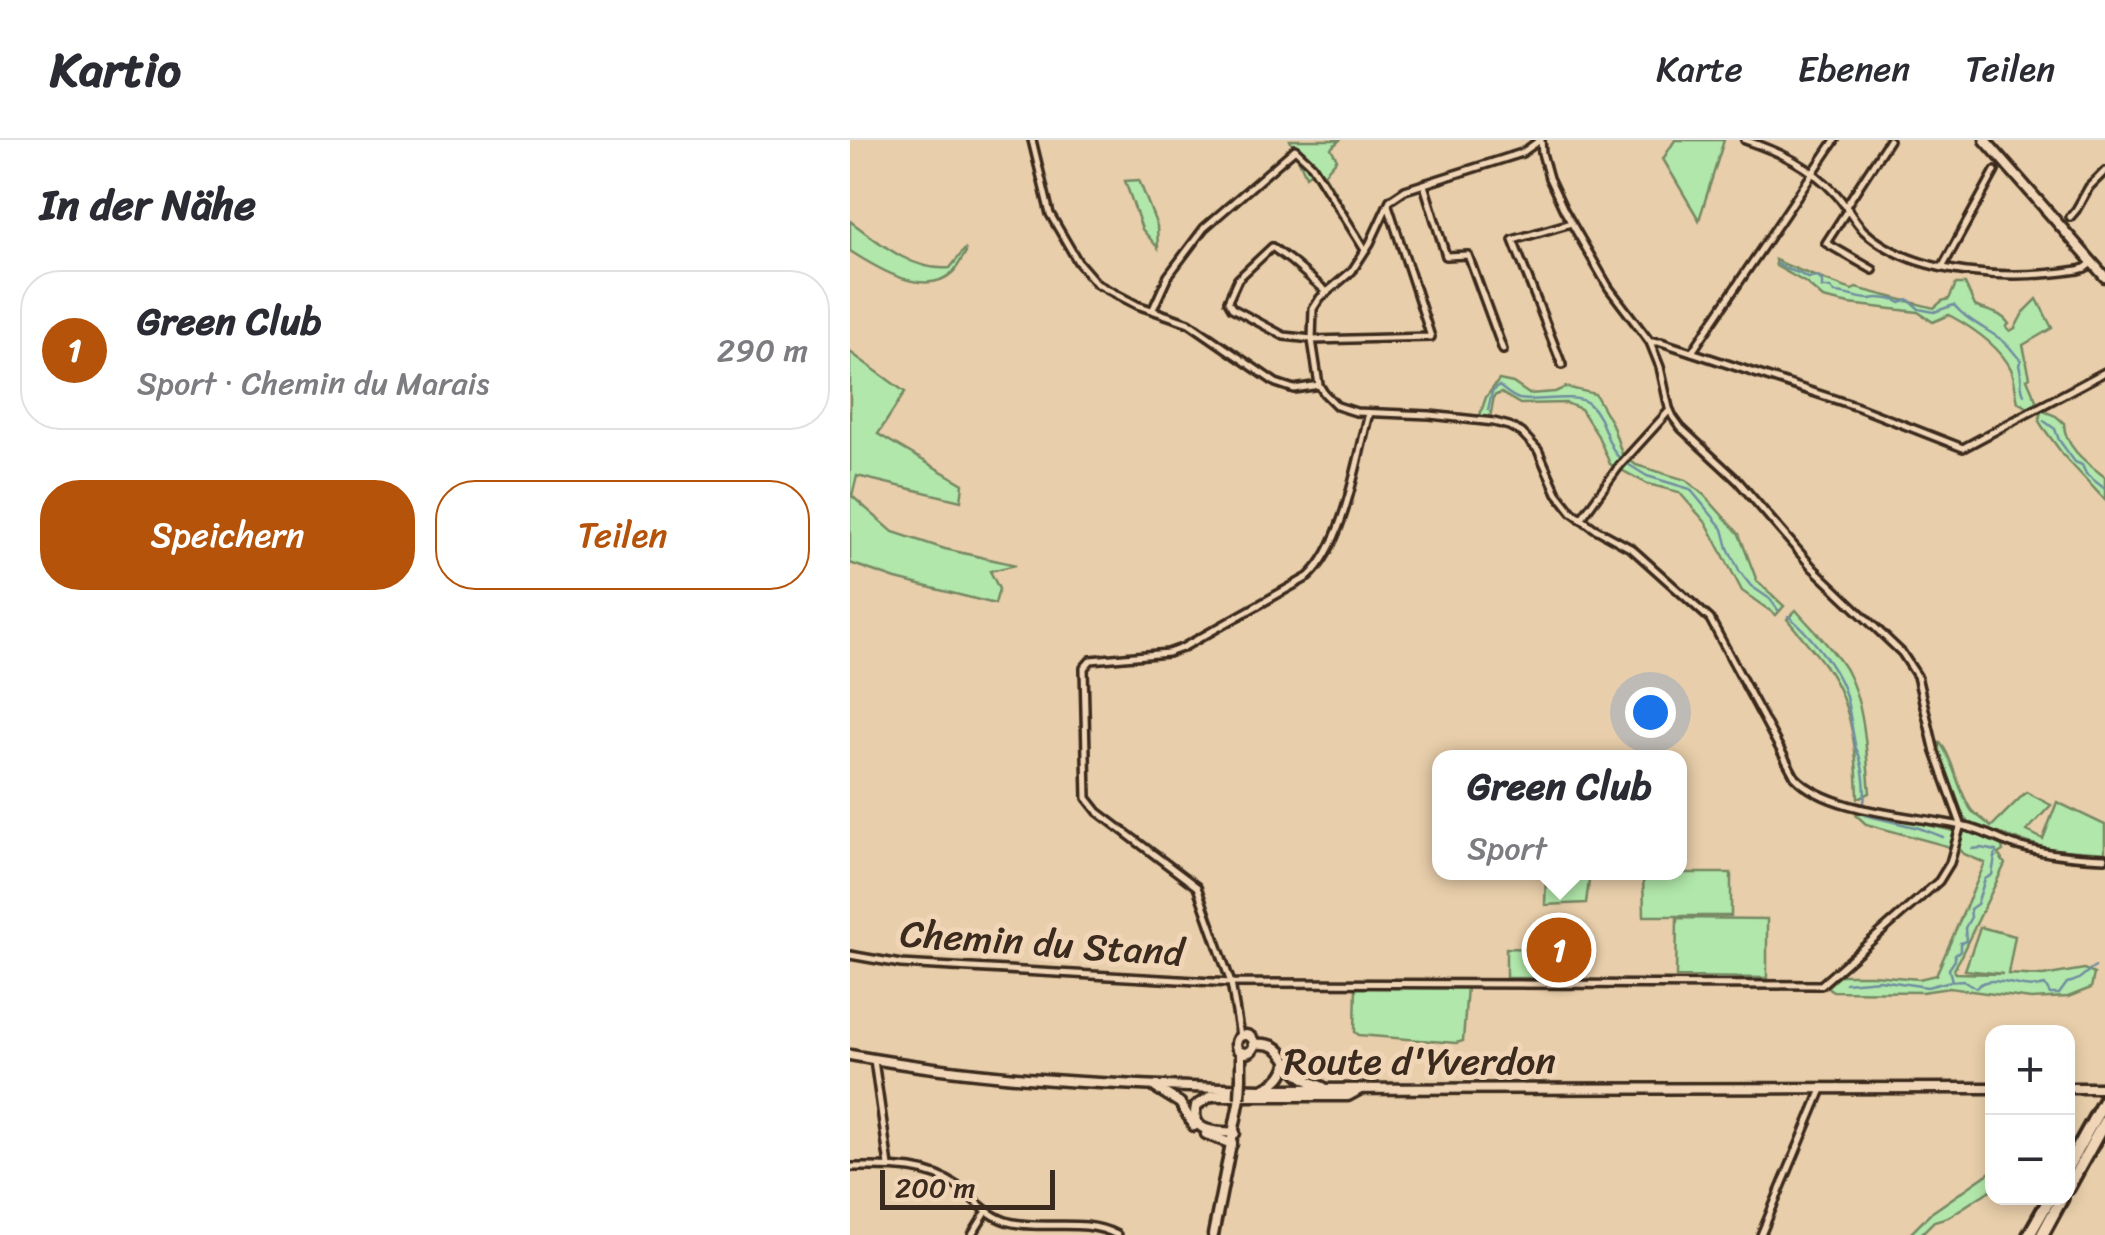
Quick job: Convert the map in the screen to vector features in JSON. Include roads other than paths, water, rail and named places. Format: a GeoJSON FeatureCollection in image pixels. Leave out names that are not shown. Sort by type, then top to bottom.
{"type":"FeatureCollection","features":[{"type":"Feature","properties":{"kind":"highway"},"geometry":{"type":"LineString","coordinates":[[2075,1153],[2105,1099]]}},
{"type":"Feature","properties":{"kind":"highway"},"geometry":{"type":"LineString","coordinates":[[2075,1175],[2105,1121]]}},
{"type":"Feature","properties":{"kind":"highway"},"geometry":{"type":"LineString","coordinates":[[2029,1235],[2046,1205]]}},
{"type":"Feature","properties":{"kind":"highway"},"geometry":{"type":"LineString","coordinates":[[2042,1235],[2058,1205]]}},
{"type":"Feature","properties":{"kind":"main road"},"geometry":{"type":"LineString","coordinates":[[1985,140],[2105,277]]}},
{"type":"Feature","properties":{"kind":"main road"},"geometry":{"type":"LineString","coordinates":[[1213,1235],[1240,1098],[1241,1053],[1236,1044],[1240,1036],[1249,1036],[1254,1044]]}},
{"type":"Feature","properties":{"kind":"main road"},"geometry":{"type":"LineString","coordinates":[[1241,1053],[1250,1052],[1254,1044]]}},
{"type":"Feature","properties":{"kind":"main road"},"geometry":{"type":"LineString","coordinates":[[1254,1044],[1280,1049],[1300,1076],[1328,1089]]}},
{"type":"Feature","properties":{"kind":"main road","name":"Route d'Yverdon"},"geometry":{"type":"LineString","coordinates":[[850,1056],[981,1075],[1152,1086],[1985,1088]]}},
{"type":"Feature","properties":{"kind":"main road"},"geometry":{"type":"LineString","coordinates":[[1262,1089],[1284,1076],[1288,1062]]}},
{"type":"Feature","properties":{"kind":"main road"},"geometry":{"type":"LineString","coordinates":[[1152,1086],[1180,1103],[1194,1127],[1232,1144]]}},
{"type":"Feature","properties":{"kind":"main road"},"geometry":{"type":"LineString","coordinates":[[2075,1088],[2105,1088]]}},
{"type":"Feature","properties":{"kind":"main road"},"geometry":{"type":"LineString","coordinates":[[1235,1132],[1202,1128],[1194,1114],[1196,1106],[1211,1096],[1348,1096],[1362,1089]]}},
{"type":"Feature","properties":{"kind":"street"},"geometry":{"type":"LineString","coordinates":[[1032,140],[1046,202],[1078,262],[1097,284],[1137,305],[1189,323],[1276,383],[1294,389],[1319,385]]}},
{"type":"Feature","properties":{"kind":"street"},"geometry":{"type":"LineString","coordinates":[[1540,140],[1522,153],[1397,194],[1388,204],[1366,250],[1347,277],[1313,309],[1312,339],[1319,385],[1329,399],[1346,410],[1369,414],[1430,415],[1494,422],[1517,430],[1538,450],[1557,493],[1580,519],[1632,549],[1710,619],[1795,777],[1808,789],[1844,803],[1960,826],[2040,851],[2105,858]]}},
{"type":"Feature","properties":{"kind":"street"},"geometry":{"type":"LineString","coordinates":[[1540,140],[1552,186],[1571,222],[1609,288],[1650,342],[1669,410],[1681,428],[1738,482],[1813,568],[1912,667],[1960,826]]}},
{"type":"Feature","properties":{"kind":"street"},"geometry":{"type":"LineString","coordinates":[[1745,140],[1794,159],[1832,190],[1863,230],[1911,260],[1995,274],[2036,276],[2078,270],[2093,262]]}},
{"type":"Feature","properties":{"kind":"street"},"geometry":{"type":"LineString","coordinates":[[1692,352],[1835,140]]}},
{"type":"Feature","properties":{"kind":"street"},"geometry":{"type":"LineString","coordinates":[[1873,270],[1826,243],[1889,140]]}},
{"type":"Feature","properties":{"kind":"street"},"geometry":{"type":"LineString","coordinates":[[1154,309],[1168,276],[1204,228],[1293,150],[1299,150],[1312,165],[1366,250]]}},
{"type":"Feature","properties":{"kind":"street"},"geometry":{"type":"LineString","coordinates":[[1943,266],[1995,171]]}},
{"type":"Feature","properties":{"kind":"street"},"geometry":{"type":"LineString","coordinates":[[2070,217],[2105,171]]}},
{"type":"Feature","properties":{"kind":"street"},"geometry":{"type":"LineString","coordinates":[[1424,184],[1446,256],[1468,255],[1503,350]]}},
{"type":"Feature","properties":{"kind":"street"},"geometry":{"type":"LineString","coordinates":[[1327,292],[1272,247],[1238,279],[1228,306],[1278,333],[1312,339],[1431,337],[1388,204]]}},
{"type":"Feature","properties":{"kind":"street"},"geometry":{"type":"LineString","coordinates":[[1562,365],[1513,240],[1571,222]]}},
{"type":"Feature","properties":{"kind":"street"},"geometry":{"type":"LineString","coordinates":[[1650,342],[1692,352],[1858,408],[1962,448],[2105,372]]}},
{"type":"Feature","properties":{"kind":"street"},"geometry":{"type":"LineString","coordinates":[[1580,519],[1620,465],[1669,410]]}},
{"type":"Feature","properties":{"kind":"street"},"geometry":{"type":"LineString","coordinates":[[1240,1036],[1230,982],[1197,887],[1090,804],[1085,788],[1083,676],[1090,660],[1168,653],[1214,632],[1318,568],[1328,554],[1348,496],[1369,414]]}},
{"type":"Feature","properties":{"kind":"street","name":"Chemin du Stand"},"geometry":{"type":"LineString","coordinates":[[850,954],[901,964],[1230,982],[1821,985],[1939,881],[1950,863],[1960,826]]}},
{"type":"Feature","properties":{"kind":"street"},"geometry":{"type":"LineString","coordinates":[[874,1060],[890,1167]]}},
{"type":"Feature","properties":{"kind":"street"},"geometry":{"type":"LineString","coordinates":[[1761,1235],[1823,1087]]}},
{"type":"Feature","properties":{"kind":"street"},"geometry":{"type":"LineString","coordinates":[[850,1167],[920,1170],[956,1185],[987,1211],[1012,1223],[1094,1226],[1117,1235]]}},
{"type":"Feature","properties":{"kind":"street"},"geometry":{"type":"LineString","coordinates":[[972,1235],[987,1211]]}},
{"type":"Feature","properties":{"kind":"waterway"},"geometry":{"type":"LineString","coordinates":[[1778,264],[1807,278],[1818,277],[1822,288],[1835,293],[1895,299],[1900,303],[1909,300],[1919,309],[1934,312],[1954,305],[2021,360],[2024,394]]}},
{"type":"Feature","properties":{"kind":"waterway"},"geometry":{"type":"LineString","coordinates":[[1488,410],[1492,392],[1499,386],[1519,399],[1583,401],[1595,410],[1621,460]]}},
{"type":"Feature","properties":{"kind":"waterway"},"geometry":{"type":"LineString","coordinates":[[2044,421],[2055,429],[2075,462],[2105,489]]}},
{"type":"Feature","properties":{"kind":"waterway"},"geometry":{"type":"LineString","coordinates":[[1626,463],[1647,476],[1690,489],[1723,529],[1740,572],[1778,610]]}},
{"type":"Feature","properties":{"kind":"waterway"},"geometry":{"type":"LineString","coordinates":[[1788,616],[1820,649],[1844,690],[1863,769],[1864,804]]}},
{"type":"Feature","properties":{"kind":"waterway"},"geometry":{"type":"LineString","coordinates":[[1864,815],[1943,837]]}},
{"type":"Feature","properties":{"kind":"waterway"},"geometry":{"type":"LineString","coordinates":[[1972,849],[1996,851],[1992,875],[1985,879],[1977,904],[1970,909],[1966,941],[1960,943],[1960,951],[1949,969],[1952,981],[1963,980],[1976,988],[1990,981],[2045,985],[2050,994],[2059,994],[2067,983],[2095,967]]}},
{"type":"Feature","properties":{"kind":"waterway"},"geometry":{"type":"LineString","coordinates":[[1845,983],[1880,980],[1927,987],[1951,981]]}},
{"type":"Feature","properties":{"kind":"place","name":"Green Club"},"geometry":{"type":"Point","coordinates":[1559,950]}}]}
